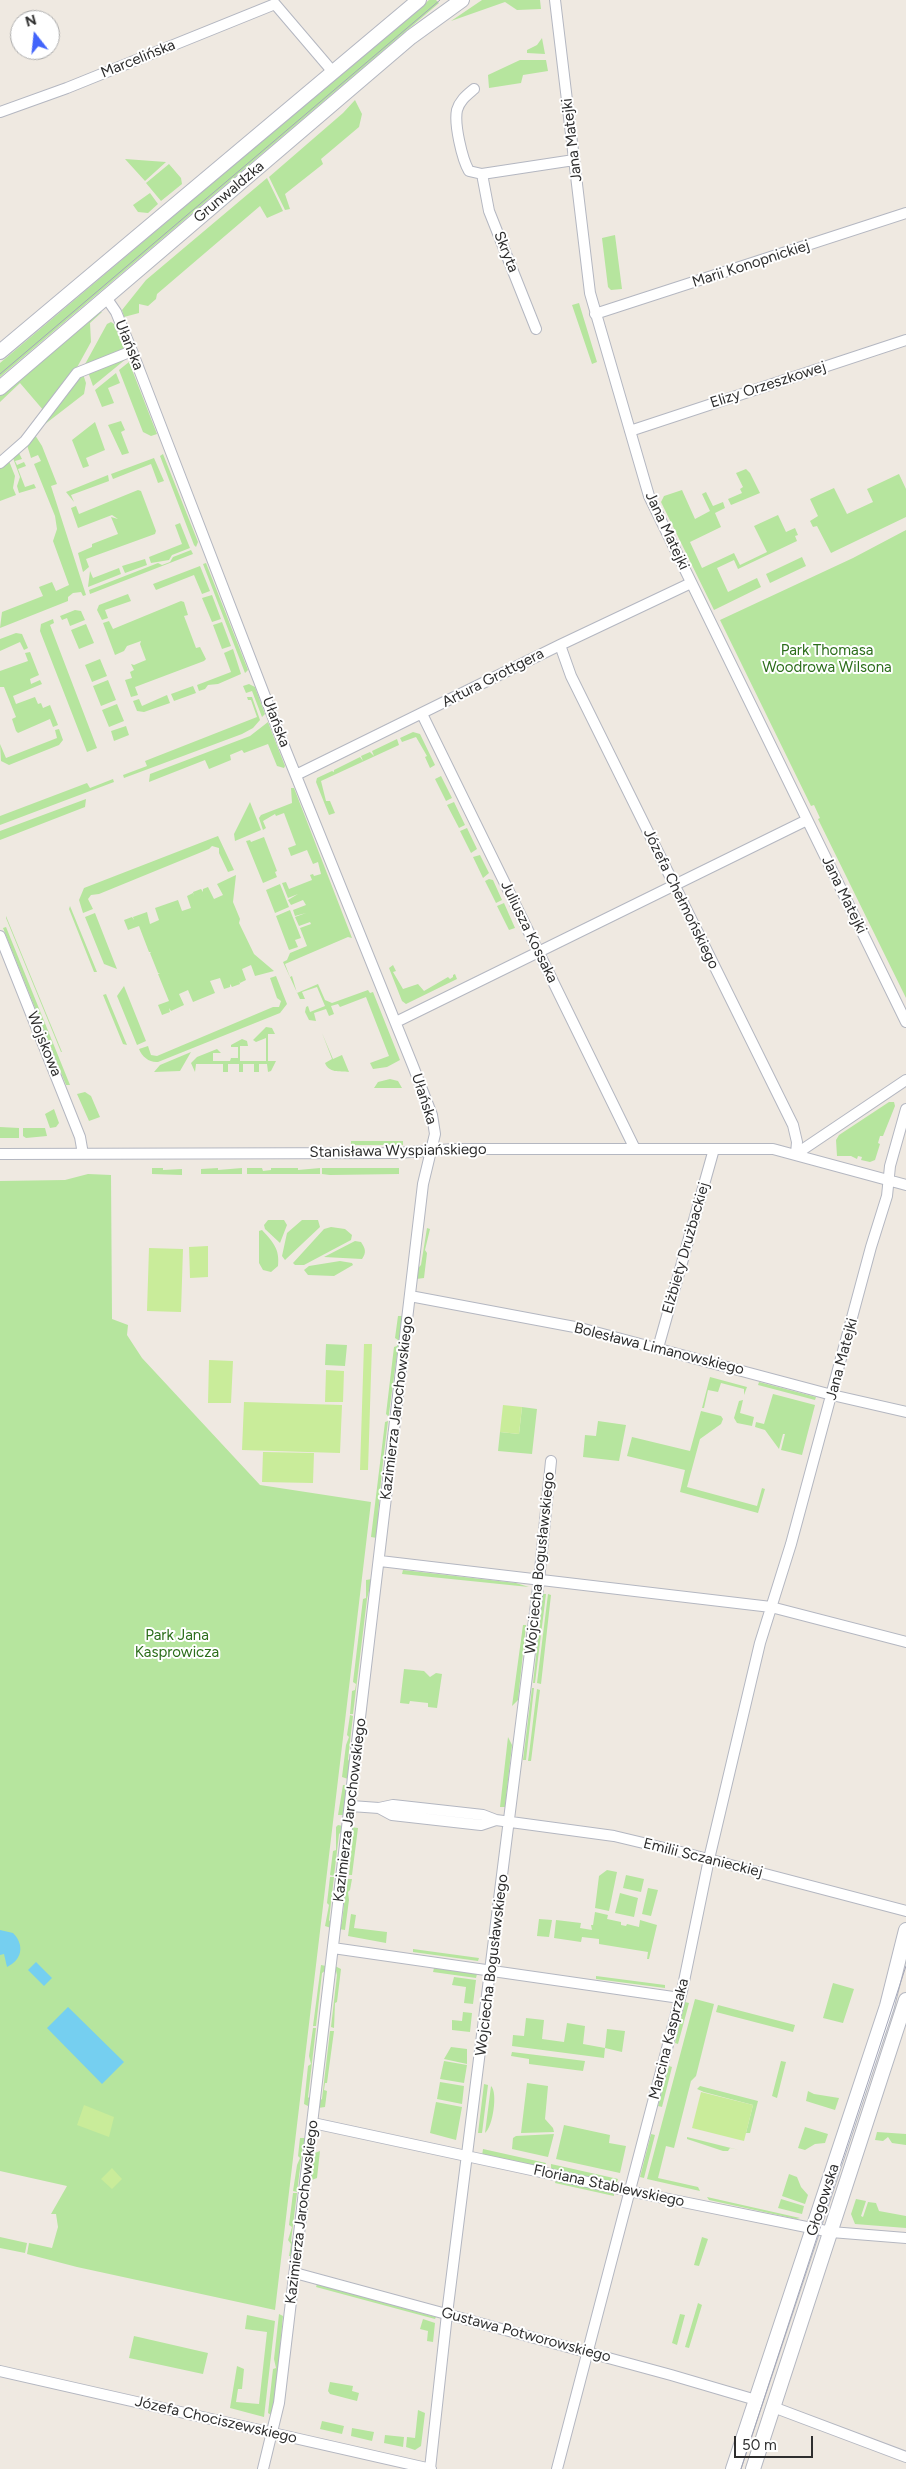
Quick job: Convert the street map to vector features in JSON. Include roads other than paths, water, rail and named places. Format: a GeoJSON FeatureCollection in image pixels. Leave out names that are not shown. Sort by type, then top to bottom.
{"type":"FeatureCollection","features":[{"type":"Feature","properties":{"kind":"street","name":"Grunwaldzka"},"geometry":{"type":"LineString","coordinates":[[0,352],[419,0]]}},
{"type":"Feature","properties":{"kind":"street","name":"Grunwaldzka"},"geometry":{"type":"LineString","coordinates":[[0,388],[105,296],[411,37],[462,0]]}},
{"type":"Feature","properties":{"kind":"street","name":"Jana Matejki"},"geometry":{"type":"LineString","coordinates":[[555,0],[590,293],[649,496],[906,1022]]}},
{"type":"Feature","properties":{"kind":"street","name":"Marcelińska"},"geometry":{"type":"LineString","coordinates":[[0,112],[274,4],[334,72]]}},
{"type":"Feature","properties":{"kind":"street"},"geometry":{"type":"LineString","coordinates":[[474,88],[462,99],[457,111],[463,160],[469,171],[482,174],[574,160]]}},
{"type":"Feature","properties":{"kind":"street","name":"Skryta"},"geometry":{"type":"LineString","coordinates":[[482,174],[489,211],[536,329]]}},
{"type":"Feature","properties":{"kind":"street","name":"Marii Konopnickiej"},"geometry":{"type":"LineString","coordinates":[[595,314],[906,213]]}},
{"type":"Feature","properties":{"kind":"street","name":"Ułańska"},"geometry":{"type":"LineString","coordinates":[[105,296],[116,312],[132,350],[296,775],[432,1115],[435,1134],[431,1151]]}},
{"type":"Feature","properties":{"kind":"street","name":"Elizy Orzeszkowej"},"geometry":{"type":"LineString","coordinates":[[630,431],[906,340]]}},
{"type":"Feature","properties":{"kind":"street"},"geometry":{"type":"LineString","coordinates":[[0,463],[25,441],[77,373],[132,350]]}},
{"type":"Feature","properties":{"kind":"street","name":"Artura Grottgera"},"geometry":{"type":"LineString","coordinates":[[296,775],[560,645],[691,583]]}},
{"type":"Feature","properties":{"kind":"street","name":"Józefa Chełmońskiego"},"geometry":{"type":"LineString","coordinates":[[560,645],[571,676],[792,1125],[797,1142],[796,1154]]}},
{"type":"Feature","properties":{"kind":"street","name":"Juliusza Kossaka"},"geometry":{"type":"LineString","coordinates":[[422,714],[635,1149]]}},
{"type":"Feature","properties":{"kind":"street"},"geometry":{"type":"LineString","coordinates":[[396,1022],[807,820]]}},
{"type":"Feature","properties":{"kind":"street","name":"Wojskowa"},"geometry":{"type":"LineString","coordinates":[[0,936],[80,1137],[83,1154]]}},
{"type":"Feature","properties":{"kind":"street"},"geometry":{"type":"LineString","coordinates":[[796,1154],[906,1080]]}},
{"type":"Feature","properties":{"kind":"street","name":"Jana Matejki"},"geometry":{"type":"LineString","coordinates":[[771,1607],[792,1544],[887,1196],[892,1159],[906,1109]]}},
{"type":"Feature","properties":{"kind":"street","name":"Elżbiety Drużbackiej"},"geometry":{"type":"LineString","coordinates":[[658,1348],[714,1149]]}},
{"type":"Feature","properties":{"kind":"street","name":"Stanisława Wyspiańskiego"},"geometry":{"type":"LineString","coordinates":[[0,1154],[773,1149],[906,1185]]}},
{"type":"Feature","properties":{"kind":"street","name":"Kazimierza Jarochowskiego"},"geometry":{"type":"LineString","coordinates":[[263,2469],[274,2432],[295,2273],[423,1184],[431,1151]]}},
{"type":"Feature","properties":{"kind":"street","name":"Bolesława Limanowskiego"},"geometry":{"type":"LineString","coordinates":[[410,1296],[580,1328],[832,1395],[906,1412]]}},
{"type":"Feature","properties":{"kind":"street","name":"Wojciecha Bogusławskiego"},"geometry":{"type":"LineString","coordinates":[[431,2469],[447,2314],[492,1971],[540,1580],[551,1461]]}},
{"type":"Feature","properties":{"kind":"street"},"geometry":{"type":"LineString","coordinates":[[380,1561],[771,1607],[906,1642]]}},
{"type":"Feature","properties":{"kind":"street","name":"Marcina Kasprzaka"},"geometry":{"type":"LineString","coordinates":[[557,2469],[680,1998],[709,1859],[754,1668],[771,1607]]}},
{"type":"Feature","properties":{"kind":"street","name":"Emilii Sczanieckiej"},"geometry":{"type":"LineString","coordinates":[[351,1806],[379,1808],[392,1815],[481,1825],[496,1820],[607,1835],[709,1859],[906,1912]]}},
{"type":"Feature","properties":{"kind":"street","name":"Głogowska"},"geometry":{"type":"LineString","coordinates":[[733,2469],[886,2006],[906,1930]]}},
{"type":"Feature","properties":{"kind":"street"},"geometry":{"type":"LineString","coordinates":[[333,1948],[680,1998]]}},
{"type":"Feature","properties":{"kind":"street","name":"Głogowska"},"geometry":{"type":"LineString","coordinates":[[753,2469],[906,2000]]}},
{"type":"Feature","properties":{"kind":"street","name":"Floriana Stablewskiego"},"geometry":{"type":"LineString","coordinates":[[313,2123],[831,2232],[906,2238]]}},
{"type":"Feature","properties":{"kind":"street","name":"Gustawa Potworowskiego"},"geometry":{"type":"LineString","coordinates":[[295,2273],[756,2400]]}},
{"type":"Feature","properties":{"kind":"street","name":"Józefa Chociszewskiego"},"geometry":{"type":"LineString","coordinates":[[0,2372],[274,2432],[431,2469]]}},
{"type":"Feature","properties":{"kind":"street"},"geometry":{"type":"LineString","coordinates":[[756,2400],[906,2457]]}},
{"type":"Feature","properties":{"kind":"water"},"geometry":{"type":"Polygon","coordinates":[[[0,1930],[13,1933],[20,1947],[19,1956],[7,1967],[4,1954],[0,1955],[0,1930]]]}},
{"type":"Feature","properties":{"kind":"water"},"geometry":{"type":"Polygon","coordinates":[[[36,1962],[52,1978],[44,1986],[28,1970],[36,1962]]]}},
{"type":"Feature","properties":{"kind":"water"},"geometry":{"type":"Polygon","coordinates":[[[68,2007],[124,2062],[102,2084],[47,2028],[68,2007]]]}},
{"type":"Feature","properties":{"kind":"tram line"},"geometry":{"type":"LineString","coordinates":[[0,374],[440,0]]}},
{"type":"Feature","properties":{"kind":"tram line"},"geometry":{"type":"LineString","coordinates":[[741,2469],[906,1966]]}},
{"type":"Feature","properties":{"kind":"park label","name":"Park Thomasa Woodrowa Wilsona"},"geometry":{"type":"Point","coordinates":[827,660]}},
{"type":"Feature","properties":{"kind":"park label","name":"Park Jana Kasprowicza"},"geometry":{"type":"Point","coordinates":[177,1644]}}]}
